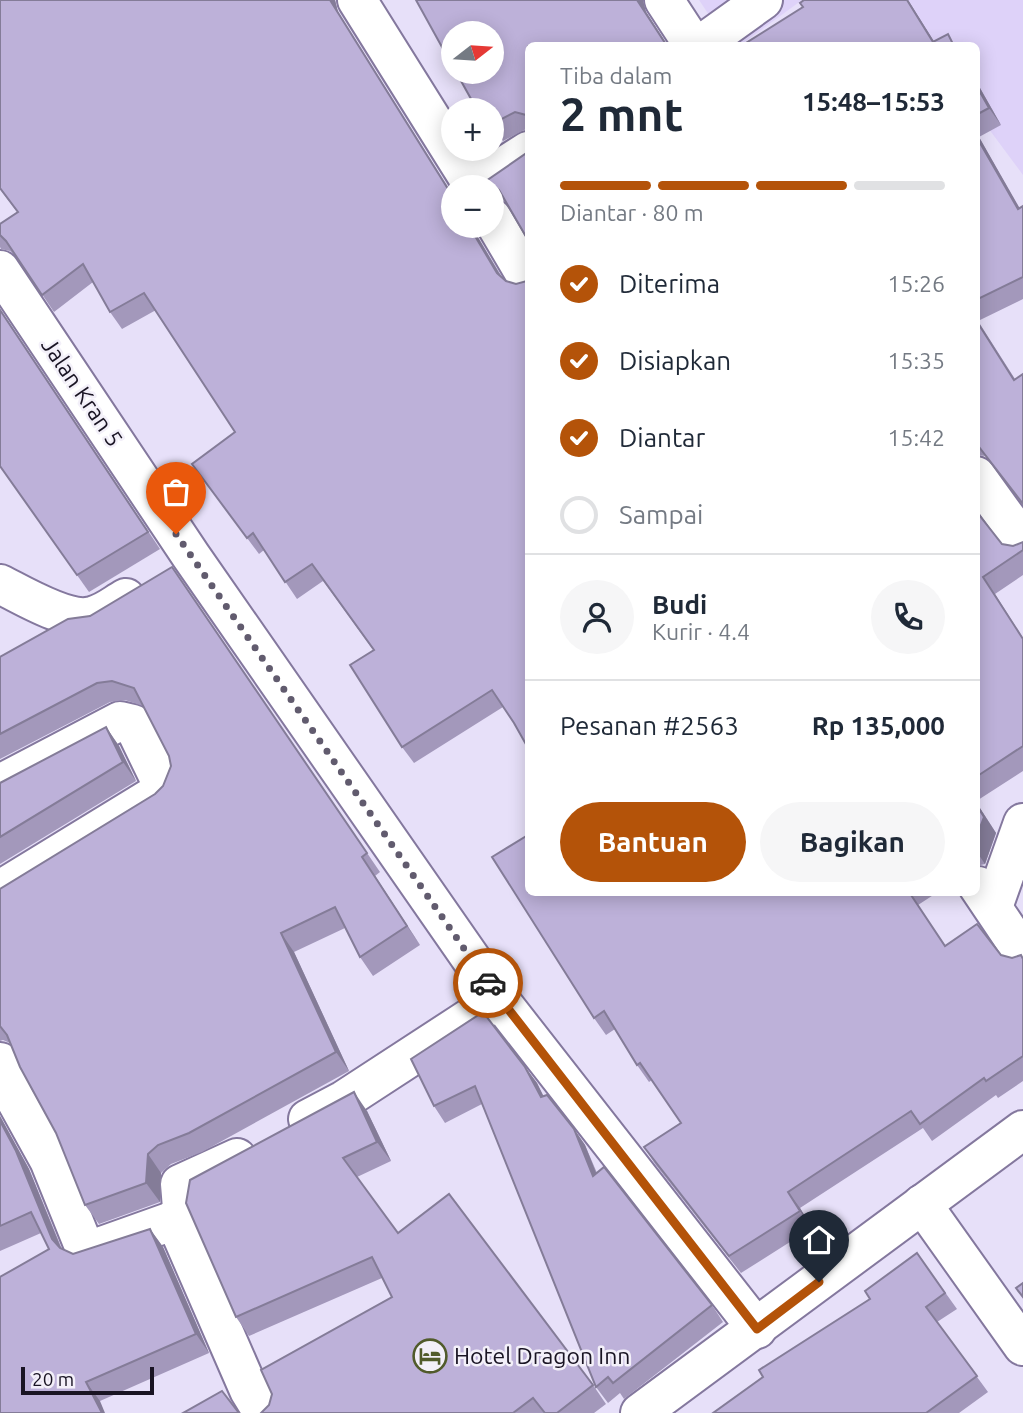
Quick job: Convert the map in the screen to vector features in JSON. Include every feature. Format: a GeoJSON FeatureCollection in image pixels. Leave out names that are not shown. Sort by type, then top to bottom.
{"type":"FeatureCollection","features":[{"type":"Feature","properties":{"kind":"street"},"geometry":{"type":"LineString","coordinates":[[357,0],[466,175]]}},
{"type":"Feature","properties":{"kind":"street"},"geometry":{"type":"LineString","coordinates":[[664,0],[694,42]]}},
{"type":"Feature","properties":{"kind":"street"},"geometry":{"type":"LineString","coordinates":[[703,42],[763,0]]}},
{"type":"Feature","properties":{"kind":"street"},"geometry":{"type":"LineString","coordinates":[[491,175],[525,153]]}},
{"type":"Feature","properties":{"kind":"street"},"geometry":{"type":"LineString","coordinates":[[504,238],[525,274]]}},
{"type":"Feature","properties":{"kind":"street","name":"Jalan Kran 5"},"geometry":{"type":"LineString","coordinates":[[0,270],[191,556],[499,999],[757,1329]]}},
{"type":"Feature","properties":{"kind":"street"},"geometry":{"type":"LineString","coordinates":[[980,481],[1023,541]]}},
{"type":"Feature","properties":{"kind":"street"},"geometry":{"type":"LineString","coordinates":[[0,584],[69,615],[92,616],[191,556]]}},
{"type":"Feature","properties":{"kind":"street"},"geometry":{"type":"LineString","coordinates":[[0,784],[120,721],[133,724],[162,784],[158,793],[0,890]]}},
{"type":"Feature","properties":{"kind":"street"},"geometry":{"type":"LineString","coordinates":[[1023,823],[985,896],[1023,953]]}},
{"type":"Feature","properties":{"kind":"street"},"geometry":{"type":"LineString","coordinates":[[0,1062],[13,1095],[49,1160],[88,1251],[175,1220],[182,1208],[180,1184],[211,1172],[344,1100],[499,999]]}},
{"type":"Feature","properties":{"kind":"street"},"geometry":{"type":"LineString","coordinates":[[640,1413],[1023,1130]]}},
{"type":"Feature","properties":{"kind":"street"},"geometry":{"type":"LineString","coordinates":[[922,1204],[1023,1346]]}},
{"type":"Feature","properties":{"kind":"street"},"geometry":{"type":"LineString","coordinates":[[175,1220],[249,1390],[263,1413]]}},
{"type":"Feature","properties":{"kind":"shaded area"},"geometry":{"type":"Polygon","coordinates":[[[699,0],[802,0],[744,42],[727,42],[699,0]]]}},
{"type":"Feature","properties":{"kind":"shaded area"},"geometry":{"type":"Polygon","coordinates":[[[891,0],[1023,0],[1023,175],[980,117],[980,42],[924,42],[891,0]]]}},
{"type":"Feature","properties":{"kind":"building"},"geometry":{"type":"Polygon","coordinates":[[[0,0],[330,0],[441,178],[441,238],[476,238],[497,273],[506,281],[516,284],[525,282],[525,743],[492,690],[402,747],[350,665],[374,650],[312,564],[285,582],[253,533],[247,538],[192,464],[235,432],[144,293],[110,312],[83,264],[42,295],[0,235],[0,224],[18,212],[0,188],[0,0]]]}},
{"type":"Feature","properties":{"kind":"building"},"geometry":{"type":"Polygon","coordinates":[[[416,0],[637,0],[664,42],[525,42],[525,115],[515,112],[504,118],[504,98],[471,98],[463,84],[504,84],[504,21],[441,21],[441,45],[416,0]]]}},
{"type":"Feature","properties":{"kind":"building"},"geometry":{"type":"Polygon","coordinates":[[[804,0],[907,0],[933,42],[748,42],[803,7],[800,3],[804,0]]]}},
{"type":"Feature","properties":{"kind":"building"},"geometry":{"type":"Polygon","coordinates":[[[948,34],[952,42],[933,42],[948,34]]]}},
{"type":"Feature","properties":{"kind":"building"},"geometry":{"type":"Polygon","coordinates":[[[980,92],[989,108],[980,113],[980,92]]]}},
{"type":"Feature","properties":{"kind":"building"},"geometry":{"type":"Polygon","coordinates":[[[980,143],[1018,209],[1023,206],[1023,277],[980,298],[980,143]]]}},
{"type":"Feature","properties":{"kind":"building"},"geometry":{"type":"Polygon","coordinates":[[[525,154],[525,235],[504,199],[504,175],[495,175],[525,154]]]}},
{"type":"Feature","properties":{"kind":"building"},"geometry":{"type":"Polygon","coordinates":[[[0,310],[148,532],[77,575],[0,466],[0,310]]]}},
{"type":"Feature","properties":{"kind":"building"},"geometry":{"type":"Polygon","coordinates":[[[980,326],[1014,380],[1023,374],[1023,504],[980,448],[980,326]]]}},
{"type":"Feature","properties":{"kind":"building"},"geometry":{"type":"Polygon","coordinates":[[[980,516],[1002,544],[1013,546],[1023,542],[1023,550],[983,577],[1023,639],[1023,746],[980,774],[980,516]]]}},
{"type":"Feature","properties":{"kind":"building"},"geometry":{"type":"Polygon","coordinates":[[[172,567],[367,853],[362,857],[407,926],[360,957],[335,907],[281,933],[336,1052],[189,1133],[158,1145],[148,1154],[146,1183],[85,1205],[56,1133],[0,1026],[0,889],[155,794],[163,786],[171,766],[169,756],[134,688],[112,681],[97,683],[0,734],[0,657],[68,619],[90,616],[172,567]]]}},
{"type":"Feature","properties":{"kind":"building"},"geometry":{"type":"Polygon","coordinates":[[[106,727],[123,762],[0,837],[0,783],[106,727]]]}},
{"type":"Feature","properties":{"kind":"building"},"geometry":{"type":"Polygon","coordinates":[[[980,810],[984,817],[980,828],[980,810]]]}},
{"type":"Feature","properties":{"kind":"building"},"geometry":{"type":"Polygon","coordinates":[[[525,837],[525,896],[912,896],[945,946],[977,924],[1001,955],[1012,958],[1021,955],[1023,1056],[986,1081],[984,1078],[920,1124],[911,1111],[788,1192],[800,1211],[729,1256],[644,1147],[681,1123],[640,1063],[637,1065],[604,1011],[594,1018],[492,857],[525,837]]]}},
{"type":"Feature","properties":{"kind":"building"},"geometry":{"type":"Polygon","coordinates":[[[483,1012],[525,1067],[541,1097],[547,1095],[574,1129],[593,1176],[604,1167],[712,1305],[613,1383],[608,1377],[596,1387],[475,1086],[434,1106],[411,1059],[483,1012]]]}},
{"type":"Feature","properties":{"kind":"building"},"geometry":{"type":"Polygon","coordinates":[[[354,1092],[377,1142],[343,1158],[398,1233],[449,1194],[593,1385],[557,1413],[545,1413],[533,1398],[513,1413],[261,1413],[269,1405],[272,1394],[261,1370],[392,1297],[372,1257],[236,1317],[186,1203],[190,1180],[354,1092]]]}},
{"type":"Feature","properties":{"kind":"building"},"geometry":{"type":"Polygon","coordinates":[[[0,1121],[16,1151],[52,1239],[60,1248],[73,1254],[150,1229],[196,1334],[86,1382],[102,1413],[0,1413],[0,1277],[49,1249],[31,1212],[0,1226],[0,1121]]]}},
{"type":"Feature","properties":{"kind":"building"},"geometry":{"type":"Polygon","coordinates":[[[917,1253],[945,1293],[926,1307],[977,1376],[926,1413],[713,1413],[763,1377],[759,1370],[870,1299],[865,1291],[917,1253]]]}},
{"type":"Feature","properties":{"kind":"building"},"geometry":{"type":"Polygon","coordinates":[[[1023,1283],[1023,1297],[1016,1288],[1023,1283]]]}},
{"type":"Feature","properties":{"kind":"building"},"geometry":{"type":"Polygon","coordinates":[[[222,1391],[239,1413],[183,1413],[222,1391]]]}},
{"type":"Feature","properties":{"kind":"way so far"},"geometry":{"type":"LineString","coordinates":[[176,534],[488,983]]}},
{"type":"Feature","properties":{"kind":"place","name":"Hotel Dragon Inn"},"geometry":{"type":"Point","coordinates":[430,1356]}},
{"type":"Feature","properties":{"kind":"route"},"geometry":{"type":"LineString","coordinates":[[488,983],[757,1329],[819,1282]]}}]}
